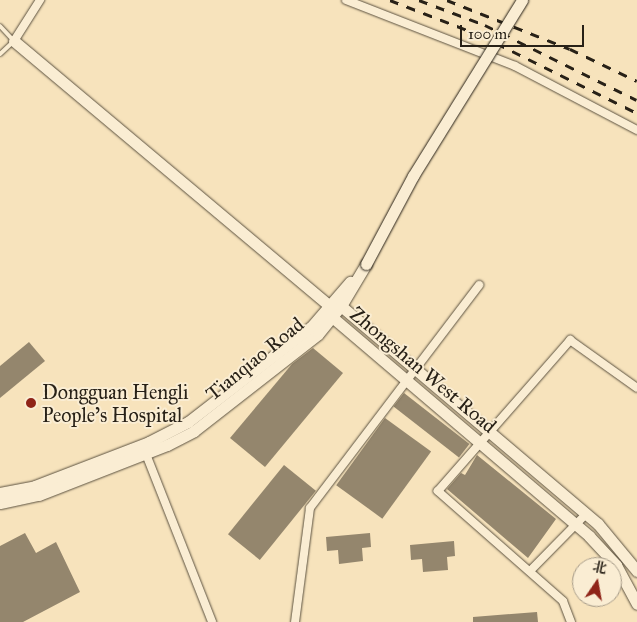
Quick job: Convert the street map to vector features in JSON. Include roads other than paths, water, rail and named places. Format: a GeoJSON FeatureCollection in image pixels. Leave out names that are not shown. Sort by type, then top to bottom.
{"type":"FeatureCollection","features":[{"type":"Feature","properties":{"kind":"main road","name":"Tianqiao Road"},"geometry":{"type":"LineString","coordinates":[[0,493],[22,490],[181,438],[206,422],[318,334],[341,306],[366,264],[409,183],[522,0]]}},
{"type":"Feature","properties":{"kind":"main road"},"geometry":{"type":"LineString","coordinates":[[14,41],[329,305]]}},
{"type":"Feature","properties":{"kind":"main road","name":"Tianqiao Road"},"geometry":{"type":"LineString","coordinates":[[0,503],[25,500],[144,449],[200,414],[311,327],[366,264]]}},
{"type":"Feature","properties":{"kind":"main road","name":"Zhongshan West Road"},"geometry":{"type":"LineString","coordinates":[[637,571],[614,540],[586,514],[341,306],[329,305],[332,317],[576,524],[616,566],[637,604]]}},
{"type":"Feature","properties":{"kind":"street"},"geometry":{"type":"LineString","coordinates":[[14,41],[40,0]]}},
{"type":"Feature","properties":{"kind":"street"},"geometry":{"type":"LineString","coordinates":[[346,0],[515,66],[637,130]]}},
{"type":"Feature","properties":{"kind":"street"},"geometry":{"type":"LineString","coordinates":[[295,622],[310,508],[479,285]]}},
{"type":"Feature","properties":{"kind":"street"},"geometry":{"type":"LineString","coordinates":[[571,622],[563,601],[438,491],[570,340],[637,388]]}},
{"type":"Feature","properties":{"kind":"street"},"geometry":{"type":"LineString","coordinates":[[144,449],[212,622]]}},
{"type":"Feature","properties":{"kind":"street"},"geometry":{"type":"LineString","coordinates":[[530,571],[586,514]]}},
{"type":"Feature","properties":{"kind":"lane"},"geometry":{"type":"LineString","coordinates":[[0,26],[14,41],[0,54]]}},
{"type":"Feature","properties":{"kind":"railway"},"geometry":{"type":"LineString","coordinates":[[390,0],[480,35],[637,113]]}},
{"type":"Feature","properties":{"kind":"railway"},"geometry":{"type":"LineString","coordinates":[[419,0],[485,25],[637,100]]}},
{"type":"Feature","properties":{"kind":"railway"},"geometry":{"type":"LineString","coordinates":[[447,0],[570,49],[637,81]]}},
{"type":"Feature","properties":{"kind":"place","name":"Dongguan Hengli People's Hospital"},"geometry":{"type":"Point","coordinates":[31,403]}}]}
